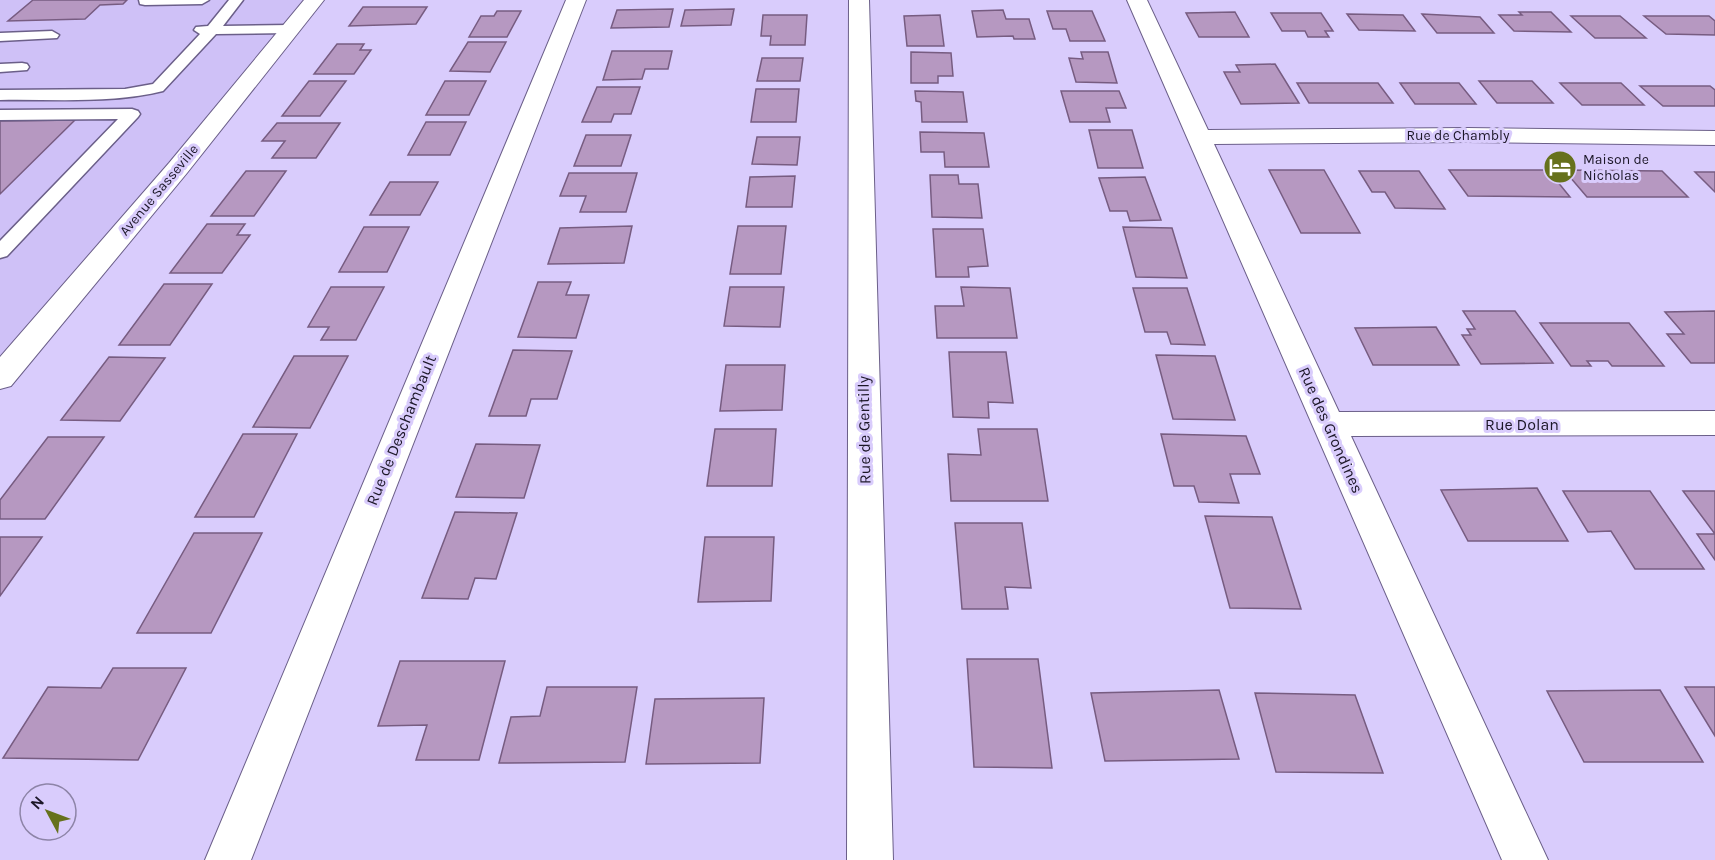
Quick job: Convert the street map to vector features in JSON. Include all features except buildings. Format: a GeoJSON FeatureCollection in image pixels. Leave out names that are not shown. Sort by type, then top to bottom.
{"type":"FeatureCollection","features":[{"type":"Feature","properties":{"kind":"street","name":"Avenue Sasseville"},"geometry":{"type":"LineString","coordinates":[[0,378],[178,168],[314,0]]}},
{"type":"Feature","properties":{"kind":"street","name":"Rue de Deschambault"},"geometry":{"type":"LineString","coordinates":[[228,860],[576,0]]}},
{"type":"Feature","properties":{"kind":"street","name":"Rue de Gentilly"},"geometry":{"type":"LineString","coordinates":[[859,0],[870,860]]}},
{"type":"Feature","properties":{"kind":"street","name":"Rue des Grondines"},"geometry":{"type":"LineString","coordinates":[[1137,0],[1525,860]]}},
{"type":"Feature","properties":{"kind":"street","name":"Rue de Chambly"},"geometry":{"type":"LineString","coordinates":[[1200,137],[1467,135],[1715,138]]}},
{"type":"Feature","properties":{"kind":"street","name":"Rue Dolan"},"geometry":{"type":"LineString","coordinates":[[1328,424],[1715,423]]}},
{"type":"Feature","properties":{"kind":"lane"},"geometry":{"type":"LineString","coordinates":[[145,2],[202,0]]}},
{"type":"Feature","properties":{"kind":"lane"},"geometry":{"type":"LineString","coordinates":[[0,95],[125,94],[158,88],[212,30],[236,0]]}},
{"type":"Feature","properties":{"kind":"lane"},"geometry":{"type":"LineString","coordinates":[[191,30],[291,28]]}},
{"type":"Feature","properties":{"kind":"lane"},"geometry":{"type":"LineString","coordinates":[[0,37],[52,35]]}},
{"type":"Feature","properties":{"kind":"lane"},"geometry":{"type":"LineString","coordinates":[[162,62],[184,61]]}},
{"type":"Feature","properties":{"kind":"lane"},"geometry":{"type":"LineString","coordinates":[[0,68],[22,67]]}},
{"type":"Feature","properties":{"kind":"lane"},"geometry":{"type":"LineString","coordinates":[[0,115],[132,114],[3,247]]}},
{"type":"Feature","properties":{"kind":"shaded area"},"geometry":{"type":"Polygon","coordinates":[[[0,0],[314,0],[0,378],[0,0]]]}},
{"type":"Feature","properties":{"kind":"place","name":"Maison de Nicholas"},"geometry":{"type":"Point","coordinates":[1560,167]}}]}
